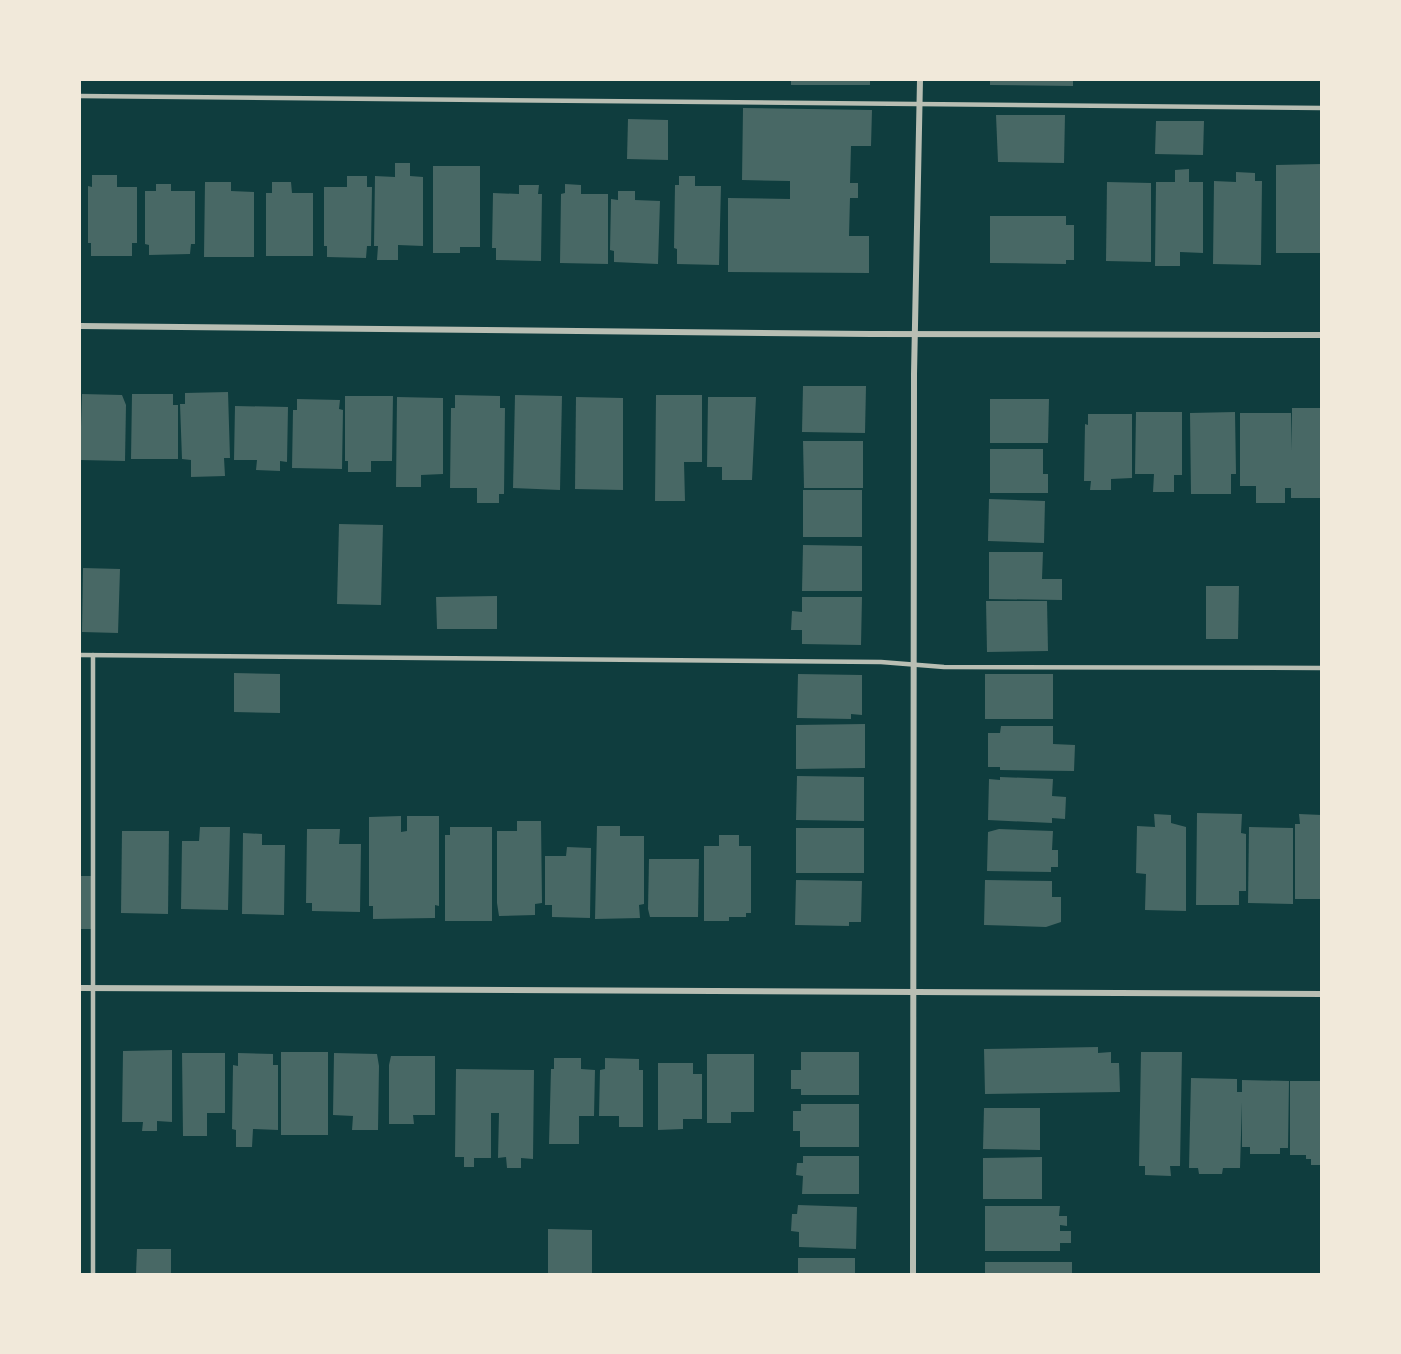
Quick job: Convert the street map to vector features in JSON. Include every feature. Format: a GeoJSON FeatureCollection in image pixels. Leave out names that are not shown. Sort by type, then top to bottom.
{"type":"FeatureCollection","features":[{"type":"Feature","properties":{"kind":"street"},"geometry":{"type":"LineString","coordinates":[[913,1275],[914,374],[920,80]]}},
{"type":"Feature","properties":{"kind":"street"},"geometry":{"type":"LineString","coordinates":[[80,326],[916,334],[1322,335]]}},
{"type":"Feature","properties":{"kind":"street"},"geometry":{"type":"LineString","coordinates":[[80,988],[1322,994]]}},
{"type":"Feature","properties":{"kind":"lane"},"geometry":{"type":"LineString","coordinates":[[80,96],[1322,108]]}},
{"type":"Feature","properties":{"kind":"lane"},"geometry":{"type":"LineString","coordinates":[[80,655],[881,662],[944,668],[1322,668]]}},
{"type":"Feature","properties":{"kind":"lane"},"geometry":{"type":"LineString","coordinates":[[93,655],[93,1275]]}},
{"type":"Feature","properties":{"kind":"building"},"geometry":{"type":"Polygon","coordinates":[[[791,80],[870,80],[870,85],[791,85],[791,80]]]}},
{"type":"Feature","properties":{"kind":"building"},"geometry":{"type":"Polygon","coordinates":[[[990,80],[1073,80],[1073,86],[990,85],[990,80]]]}},
{"type":"Feature","properties":{"kind":"building"},"geometry":{"type":"Polygon","coordinates":[[[743,108],[872,110],[871,146],[851,146],[850,183],[858,183],[858,198],[850,198],[849,236],[869,236],[869,273],[728,272],[728,198],[790,199],[790,181],[742,180],[743,108]]]}},
{"type":"Feature","properties":{"kind":"building"},"geometry":{"type":"Polygon","coordinates":[[[996,115],[1065,115],[1064,163],[998,162],[996,115]]]}},
{"type":"Feature","properties":{"kind":"building"},"geometry":{"type":"Polygon","coordinates":[[[628,119],[668,120],[668,160],[627,159],[628,119]]]}},
{"type":"Feature","properties":{"kind":"building"},"geometry":{"type":"Polygon","coordinates":[[[1156,121],[1204,121],[1203,155],[1155,154],[1156,121]]]}},
{"type":"Feature","properties":{"kind":"building"},"geometry":{"type":"Polygon","coordinates":[[[395,163],[410,163],[410,176],[423,177],[423,246],[398,245],[398,260],[377,260],[378,246],[374,246],[375,176],[395,177],[395,163]]]}},
{"type":"Feature","properties":{"kind":"building"},"geometry":{"type":"Polygon","coordinates":[[[1321,164],[1322,253],[1276,253],[1276,165],[1321,164]]]}},
{"type":"Feature","properties":{"kind":"building"},"geometry":{"type":"Polygon","coordinates":[[[433,166],[480,166],[480,247],[460,247],[460,253],[433,253],[433,166]]]}},
{"type":"Feature","properties":{"kind":"building"},"geometry":{"type":"Polygon","coordinates":[[[1189,169],[1189,182],[1203,182],[1203,253],[1180,252],[1180,266],[1155,266],[1156,182],[1175,182],[1175,170],[1189,169]]]}},
{"type":"Feature","properties":{"kind":"building"},"geometry":{"type":"Polygon","coordinates":[[[1236,172],[1255,173],[1255,181],[1262,181],[1261,265],[1213,264],[1214,181],[1236,182],[1236,172]]]}},
{"type":"Feature","properties":{"kind":"building"},"geometry":{"type":"Polygon","coordinates":[[[92,175],[117,175],[117,187],[137,187],[137,243],[132,243],[132,256],[91,256],[91,243],[88,243],[88,186],[92,187],[92,175]]]}},
{"type":"Feature","properties":{"kind":"building"},"geometry":{"type":"Polygon","coordinates":[[[347,176],[367,176],[367,187],[372,187],[371,246],[367,246],[366,258],[327,257],[327,246],[324,246],[324,187],[347,187],[347,176]]]}},
{"type":"Feature","properties":{"kind":"building"},"geometry":{"type":"Polygon","coordinates":[[[679,176],[695,176],[695,186],[721,186],[719,265],[677,264],[677,249],[674,248],[675,185],[679,185],[679,176]]]}},
{"type":"Feature","properties":{"kind":"building"},"geometry":{"type":"Polygon","coordinates":[[[205,182],[231,182],[231,191],[254,192],[254,257],[204,257],[205,182]]]}},
{"type":"Feature","properties":{"kind":"building"},"geometry":{"type":"Polygon","coordinates":[[[272,182],[291,182],[292,193],[313,193],[313,256],[266,256],[266,193],[272,193],[272,182]]]}},
{"type":"Feature","properties":{"kind":"building"},"geometry":{"type":"Polygon","coordinates":[[[1107,182],[1151,183],[1151,262],[1106,261],[1107,182]]]}},
{"type":"Feature","properties":{"kind":"building"},"geometry":{"type":"Polygon","coordinates":[[[156,184],[171,184],[171,191],[195,191],[195,244],[191,244],[190,254],[149,255],[149,245],[145,244],[145,191],[156,191],[156,184]]]}},
{"type":"Feature","properties":{"kind":"building"},"geometry":{"type":"Polygon","coordinates":[[[565,184],[581,185],[581,194],[608,194],[608,264],[560,263],[561,194],[565,193],[565,184]]]}},
{"type":"Feature","properties":{"kind":"building"},"geometry":{"type":"Polygon","coordinates":[[[519,185],[539,185],[538,194],[542,194],[541,261],[496,260],[496,248],[492,248],[493,193],[519,194],[519,185]]]}},
{"type":"Feature","properties":{"kind":"building"},"geometry":{"type":"Polygon","coordinates":[[[618,191],[635,191],[635,200],[660,201],[658,264],[614,262],[614,251],[610,250],[611,199],[618,200],[618,191]]]}},
{"type":"Feature","properties":{"kind":"building"},"geometry":{"type":"Polygon","coordinates":[[[990,216],[1066,216],[1066,225],[1074,225],[1074,260],[1066,260],[1066,264],[990,263],[990,216]]]}},
{"type":"Feature","properties":{"kind":"building"},"geometry":{"type":"Polygon","coordinates":[[[803,386],[866,386],[865,433],[802,432],[803,386]]]}},
{"type":"Feature","properties":{"kind":"building"},"geometry":{"type":"Polygon","coordinates":[[[228,392],[230,458],[224,458],[225,476],[191,477],[191,460],[182,459],[180,404],[185,404],[185,393],[228,392]]]}},
{"type":"Feature","properties":{"kind":"building"},"geometry":{"type":"Polygon","coordinates":[[[82,394],[122,395],[126,405],[125,461],[80,460],[82,394]]]}},
{"type":"Feature","properties":{"kind":"building"},"geometry":{"type":"Polygon","coordinates":[[[132,394],[173,394],[173,405],[178,405],[178,459],[131,459],[132,394]]]}},
{"type":"Feature","properties":{"kind":"building"},"geometry":{"type":"Polygon","coordinates":[[[455,395],[500,396],[500,408],[505,408],[504,494],[499,494],[499,503],[477,503],[477,488],[450,488],[451,408],[455,408],[455,395]]]}},
{"type":"Feature","properties":{"kind":"building"},"geometry":{"type":"Polygon","coordinates":[[[515,395],[562,396],[560,490],[513,488],[515,395]]]}},
{"type":"Feature","properties":{"kind":"building"},"geometry":{"type":"Polygon","coordinates":[[[656,395],[702,395],[702,462],[684,462],[685,501],[655,501],[656,395]]]}},
{"type":"Feature","properties":{"kind":"building"},"geometry":{"type":"Polygon","coordinates":[[[345,396],[393,396],[392,461],[371,461],[371,472],[348,472],[348,461],[345,461],[345,396]]]}},
{"type":"Feature","properties":{"kind":"building"},"geometry":{"type":"Polygon","coordinates":[[[397,397],[443,398],[443,474],[421,475],[421,487],[396,487],[397,397]]]}},
{"type":"Feature","properties":{"kind":"building"},"geometry":{"type":"Polygon","coordinates":[[[576,397],[623,398],[623,490],[575,489],[576,397]]]}},
{"type":"Feature","properties":{"kind":"building"},"geometry":{"type":"Polygon","coordinates":[[[708,397],[756,397],[752,480],[722,480],[722,467],[707,467],[708,397]]]}},
{"type":"Feature","properties":{"kind":"building"},"geometry":{"type":"Polygon","coordinates":[[[297,399],[340,400],[339,409],[343,410],[342,469],[292,468],[293,410],[297,410],[297,399]]]}},
{"type":"Feature","properties":{"kind":"building"},"geometry":{"type":"Polygon","coordinates":[[[990,399],[1049,399],[1048,443],[990,443],[990,399]]]}},
{"type":"Feature","properties":{"kind":"building"},"geometry":{"type":"Polygon","coordinates":[[[235,406],[288,407],[287,462],[280,461],[280,471],[256,470],[257,460],[234,460],[235,406]]]}},
{"type":"Feature","properties":{"kind":"building"},"geometry":{"type":"Polygon","coordinates":[[[1292,408],[1322,408],[1322,498],[1291,498],[1291,488],[1285,488],[1285,503],[1256,503],[1256,486],[1240,486],[1240,413],[1291,413],[1292,451],[1292,408]]]}},
{"type":"Feature","properties":{"kind":"building"},"geometry":{"type":"Polygon","coordinates":[[[1136,412],[1182,412],[1182,475],[1174,475],[1174,492],[1153,492],[1154,474],[1135,474],[1136,412]]]}},
{"type":"Feature","properties":{"kind":"building"},"geometry":{"type":"Polygon","coordinates":[[[1235,412],[1236,474],[1231,474],[1231,494],[1191,494],[1190,413],[1235,412]]]}},
{"type":"Feature","properties":{"kind":"building"},"geometry":{"type":"Polygon","coordinates":[[[1088,414],[1132,414],[1132,478],[1111,479],[1111,490],[1090,490],[1091,481],[1084,481],[1085,424],[1088,425],[1088,414]]]}},
{"type":"Feature","properties":{"kind":"building"},"geometry":{"type":"Polygon","coordinates":[[[803,441],[863,441],[863,488],[804,488],[803,441]]]}},
{"type":"Feature","properties":{"kind":"building"},"geometry":{"type":"Polygon","coordinates":[[[990,449],[1043,449],[1043,474],[1048,474],[1048,493],[990,493],[990,449]]]}},
{"type":"Feature","properties":{"kind":"building"},"geometry":{"type":"Polygon","coordinates":[[[803,490],[862,490],[862,537],[803,537],[803,490]]]}},
{"type":"Feature","properties":{"kind":"building"},"geometry":{"type":"Polygon","coordinates":[[[989,499],[1045,501],[1044,543],[988,541],[989,499]]]}},
{"type":"Feature","properties":{"kind":"building"},"geometry":{"type":"Polygon","coordinates":[[[339,524],[383,525],[381,605],[337,604],[339,524]]]}},
{"type":"Feature","properties":{"kind":"building"},"geometry":{"type":"Polygon","coordinates":[[[803,545],[862,546],[862,591],[802,591],[803,545]]]}},
{"type":"Feature","properties":{"kind":"building"},"geometry":{"type":"Polygon","coordinates":[[[989,552],[1043,552],[1042,579],[1062,579],[1062,600],[989,599],[989,552]]]}},
{"type":"Feature","properties":{"kind":"building"},"geometry":{"type":"Polygon","coordinates":[[[83,568],[120,569],[118,633],[82,632],[83,568]]]}},
{"type":"Feature","properties":{"kind":"building"},"geometry":{"type":"Polygon","coordinates":[[[1206,586],[1239,586],[1238,639],[1206,639],[1206,586]]]}},
{"type":"Feature","properties":{"kind":"building"},"geometry":{"type":"Polygon","coordinates":[[[497,596],[497,629],[437,629],[436,597],[497,596]]]}},
{"type":"Feature","properties":{"kind":"building"},"geometry":{"type":"Polygon","coordinates":[[[802,597],[862,597],[861,645],[802,644],[802,630],[791,630],[792,611],[802,612],[802,597]]]}},
{"type":"Feature","properties":{"kind":"building"},"geometry":{"type":"Polygon","coordinates":[[[986,601],[1047,601],[1048,651],[987,652],[986,601]]]}},
{"type":"Feature","properties":{"kind":"building"},"geometry":{"type":"Polygon","coordinates":[[[234,673],[280,674],[280,713],[234,712],[234,673]]]}},
{"type":"Feature","properties":{"kind":"building"},"geometry":{"type":"Polygon","coordinates":[[[798,674],[862,675],[862,715],[851,714],[851,719],[797,718],[798,674]]]}},
{"type":"Feature","properties":{"kind":"building"},"geometry":{"type":"Polygon","coordinates":[[[985,674],[1053,674],[1053,719],[985,719],[985,674]]]}},
{"type":"Feature","properties":{"kind":"building"},"geometry":{"type":"Polygon","coordinates":[[[865,724],[865,768],[796,769],[796,725],[865,724]]]}},
{"type":"Feature","properties":{"kind":"building"},"geometry":{"type":"Polygon","coordinates":[[[1001,726],[1053,726],[1053,744],[1075,745],[1074,771],[1000,770],[1000,767],[988,767],[988,733],[1000,733],[1001,726]]]}},
{"type":"Feature","properties":{"kind":"building"},"geometry":{"type":"Polygon","coordinates":[[[797,776],[864,777],[864,821],[796,820],[797,776]]]}},
{"type":"Feature","properties":{"kind":"building"},"geometry":{"type":"Polygon","coordinates":[[[1000,777],[1053,779],[1052,796],[1066,797],[1065,819],[1052,818],[1052,823],[988,820],[989,779],[1000,780],[1000,777]]]}},
{"type":"Feature","properties":{"kind":"building"},"geometry":{"type":"Polygon","coordinates":[[[1197,813],[1242,814],[1241,833],[1246,834],[1246,891],[1239,891],[1239,905],[1196,905],[1197,813]]]}},
{"type":"Feature","properties":{"kind":"building"},"geometry":{"type":"Polygon","coordinates":[[[1154,814],[1171,815],[1171,823],[1186,827],[1186,911],[1145,910],[1146,874],[1136,873],[1137,826],[1155,827],[1154,814]]]}},
{"type":"Feature","properties":{"kind":"building"},"geometry":{"type":"Polygon","coordinates":[[[1299,814],[1322,815],[1322,899],[1295,899],[1295,824],[1300,824],[1299,814]]]}},
{"type":"Feature","properties":{"kind":"building"},"geometry":{"type":"Polygon","coordinates":[[[401,816],[401,832],[407,831],[407,816],[439,816],[439,906],[435,905],[435,918],[373,919],[373,906],[369,906],[369,817],[401,816]]]}},
{"type":"Feature","properties":{"kind":"building"},"geometry":{"type":"Polygon","coordinates":[[[517,821],[541,821],[542,903],[535,904],[535,915],[499,916],[497,831],[517,831],[517,821]]]}},
{"type":"Feature","properties":{"kind":"building"},"geometry":{"type":"Polygon","coordinates":[[[597,826],[620,826],[620,836],[644,836],[644,904],[639,905],[640,918],[595,919],[597,826]]]}},
{"type":"Feature","properties":{"kind":"building"},"geometry":{"type":"Polygon","coordinates":[[[200,827],[230,827],[228,910],[181,909],[182,841],[199,841],[200,827]]]}},
{"type":"Feature","properties":{"kind":"building"},"geometry":{"type":"Polygon","coordinates":[[[450,827],[492,827],[492,921],[445,921],[445,835],[450,835],[450,827]]]}},
{"type":"Feature","properties":{"kind":"building"},"geometry":{"type":"Polygon","coordinates":[[[1249,827],[1293,828],[1293,904],[1248,903],[1249,827]]]}},
{"type":"Feature","properties":{"kind":"building"},"geometry":{"type":"Polygon","coordinates":[[[796,828],[864,828],[864,873],[796,873],[796,828]]]}},
{"type":"Feature","properties":{"kind":"building"},"geometry":{"type":"Polygon","coordinates":[[[307,829],[340,829],[339,844],[361,844],[360,912],[312,911],[312,903],[306,903],[307,829]]]}},
{"type":"Feature","properties":{"kind":"building"},"geometry":{"type":"Polygon","coordinates":[[[999,829],[1053,831],[1052,850],[1058,850],[1058,867],[1051,867],[1051,872],[987,871],[988,832],[999,829]]]}},
{"type":"Feature","properties":{"kind":"building"},"geometry":{"type":"Polygon","coordinates":[[[122,831],[169,831],[168,914],[121,913],[122,831]]]}},
{"type":"Feature","properties":{"kind":"building"},"geometry":{"type":"Polygon","coordinates":[[[243,833],[262,834],[262,845],[285,845],[284,915],[242,914],[243,833]]]}},
{"type":"Feature","properties":{"kind":"building"},"geometry":{"type":"Polygon","coordinates":[[[719,835],[739,835],[739,846],[751,846],[751,913],[746,913],[746,917],[729,917],[729,921],[704,921],[704,846],[719,846],[719,835]]]}},
{"type":"Feature","properties":{"kind":"building"},"geometry":{"type":"Polygon","coordinates":[[[567,847],[591,848],[590,918],[552,917],[552,905],[545,905],[545,856],[566,856],[567,847]]]}},
{"type":"Feature","properties":{"kind":"building"},"geometry":{"type":"Polygon","coordinates":[[[649,859],[699,859],[698,917],[650,917],[648,909],[649,859]]]}},
{"type":"Feature","properties":{"kind":"building"},"geometry":{"type":"Polygon","coordinates":[[[80,876],[92,876],[92,929],[80,929],[80,876]]]}},
{"type":"Feature","properties":{"kind":"building"},"geometry":{"type":"Polygon","coordinates":[[[796,880],[862,881],[861,922],[849,922],[849,926],[795,925],[796,880]]]}},
{"type":"Feature","properties":{"kind":"building"},"geometry":{"type":"Polygon","coordinates":[[[985,880],[1052,881],[1052,897],[1061,897],[1061,922],[1046,927],[984,925],[985,880]]]}},
{"type":"Feature","properties":{"kind":"building"},"geometry":{"type":"Polygon","coordinates":[[[1098,1047],[1098,1053],[1111,1052],[1111,1063],[1119,1063],[1120,1092],[985,1094],[984,1049],[1098,1047]]]}},
{"type":"Feature","properties":{"kind":"building"},"geometry":{"type":"Polygon","coordinates":[[[172,1050],[172,1122],[157,1121],[157,1131],[142,1131],[143,1122],[122,1122],[123,1051],[172,1050]]]}},
{"type":"Feature","properties":{"kind":"building"},"geometry":{"type":"Polygon","coordinates":[[[281,1052],[328,1052],[328,1135],[281,1135],[281,1052]]]}},
{"type":"Feature","properties":{"kind":"building"},"geometry":{"type":"Polygon","coordinates":[[[801,1052],[859,1052],[859,1095],[801,1095],[801,1089],[791,1089],[791,1070],[801,1070],[801,1052]]]}},
{"type":"Feature","properties":{"kind":"building"},"geometry":{"type":"Polygon","coordinates":[[[1141,1052],[1182,1052],[1180,1166],[1170,1166],[1171,1176],[1145,1175],[1145,1166],[1139,1166],[1141,1052]]]}},
{"type":"Feature","properties":{"kind":"building"},"geometry":{"type":"Polygon","coordinates":[[[182,1053],[225,1053],[225,1113],[207,1113],[207,1136],[183,1136],[182,1053]]]}},
{"type":"Feature","properties":{"kind":"building"},"geometry":{"type":"Polygon","coordinates":[[[238,1053],[273,1054],[273,1065],[278,1065],[278,1130],[253,1129],[252,1147],[236,1147],[236,1130],[232,1129],[233,1065],[238,1066],[238,1053]]]}},
{"type":"Feature","properties":{"kind":"building"},"geometry":{"type":"Polygon","coordinates":[[[334,1053],[377,1054],[379,1066],[378,1130],[352,1130],[353,1116],[333,1115],[334,1053]]]}},
{"type":"Feature","properties":{"kind":"building"},"geometry":{"type":"Polygon","coordinates":[[[707,1054],[754,1054],[754,1112],[731,1112],[731,1123],[707,1123],[707,1054]]]}},
{"type":"Feature","properties":{"kind":"building"},"geometry":{"type":"Polygon","coordinates":[[[391,1056],[435,1056],[435,1115],[413,1115],[414,1124],[389,1124],[391,1056]]]}},
{"type":"Feature","properties":{"kind":"building"},"geometry":{"type":"Polygon","coordinates":[[[554,1058],[581,1058],[581,1069],[595,1070],[594,1116],[579,1116],[579,1144],[549,1144],[551,1069],[554,1069],[554,1058]]]}},
{"type":"Feature","properties":{"kind":"building"},"geometry":{"type":"Polygon","coordinates":[[[605,1058],[639,1059],[639,1070],[643,1070],[643,1127],[619,1127],[619,1116],[599,1116],[600,1070],[605,1069],[605,1058]]]}},
{"type":"Feature","properties":{"kind":"building"},"geometry":{"type":"Polygon","coordinates":[[[658,1063],[693,1063],[693,1074],[702,1074],[702,1119],[683,1119],[683,1129],[658,1130],[658,1063]]]}},
{"type":"Feature","properties":{"kind":"building"},"geometry":{"type":"Polygon","coordinates":[[[456,1069],[534,1070],[533,1159],[521,1158],[521,1168],[507,1168],[506,1157],[498,1158],[499,1113],[491,1113],[491,1158],[474,1158],[474,1167],[464,1167],[464,1157],[455,1157],[456,1069]]]}},
{"type":"Feature","properties":{"kind":"building"},"geometry":{"type":"Polygon","coordinates":[[[1191,1078],[1237,1079],[1237,1092],[1242,1092],[1242,1080],[1289,1081],[1288,1148],[1280,1148],[1280,1154],[1250,1154],[1250,1147],[1242,1147],[1242,1102],[1240,1168],[1223,1168],[1222,1174],[1199,1174],[1198,1168],[1189,1168],[1191,1078]]]}},
{"type":"Feature","properties":{"kind":"building"},"geometry":{"type":"Polygon","coordinates":[[[1290,1081],[1322,1081],[1322,1165],[1311,1165],[1311,1159],[1306,1159],[1306,1155],[1290,1155],[1290,1081]]]}},
{"type":"Feature","properties":{"kind":"building"},"geometry":{"type":"Polygon","coordinates":[[[801,1104],[859,1104],[859,1147],[800,1147],[800,1131],[793,1131],[793,1111],[801,1111],[801,1104]]]}},
{"type":"Feature","properties":{"kind":"building"},"geometry":{"type":"Polygon","coordinates":[[[984,1108],[1040,1108],[1040,1150],[983,1149],[984,1108]]]}},
{"type":"Feature","properties":{"kind":"building"},"geometry":{"type":"Polygon","coordinates":[[[803,1156],[859,1156],[859,1194],[802,1194],[803,1176],[796,1175],[797,1163],[803,1163],[803,1156]]]}},
{"type":"Feature","properties":{"kind":"building"},"geometry":{"type":"Polygon","coordinates":[[[1042,1157],[1042,1199],[983,1199],[983,1158],[1042,1157]]]}},
{"type":"Feature","properties":{"kind":"building"},"geometry":{"type":"Polygon","coordinates":[[[798,1205],[857,1207],[856,1249],[799,1247],[799,1232],[791,1231],[792,1214],[797,1214],[798,1205]]]}},
{"type":"Feature","properties":{"kind":"building"},"geometry":{"type":"Polygon","coordinates":[[[985,1206],[1060,1206],[1059,1216],[1067,1216],[1067,1226],[1060,1225],[1060,1231],[1071,1231],[1071,1243],[1060,1243],[1060,1251],[985,1251],[985,1206]]]}},
{"type":"Feature","properties":{"kind":"building"},"geometry":{"type":"Polygon","coordinates":[[[548,1229],[592,1230],[592,1274],[548,1274],[548,1229]]]}},
{"type":"Feature","properties":{"kind":"building"},"geometry":{"type":"Polygon","coordinates":[[[137,1249],[171,1249],[171,1274],[136,1274],[137,1249]]]}},
{"type":"Feature","properties":{"kind":"building"},"geometry":{"type":"Polygon","coordinates":[[[798,1258],[855,1258],[855,1274],[798,1274],[798,1258]]]}},
{"type":"Feature","properties":{"kind":"building"},"geometry":{"type":"Polygon","coordinates":[[[985,1262],[1072,1262],[1072,1274],[985,1274],[985,1262]]]}}]}
